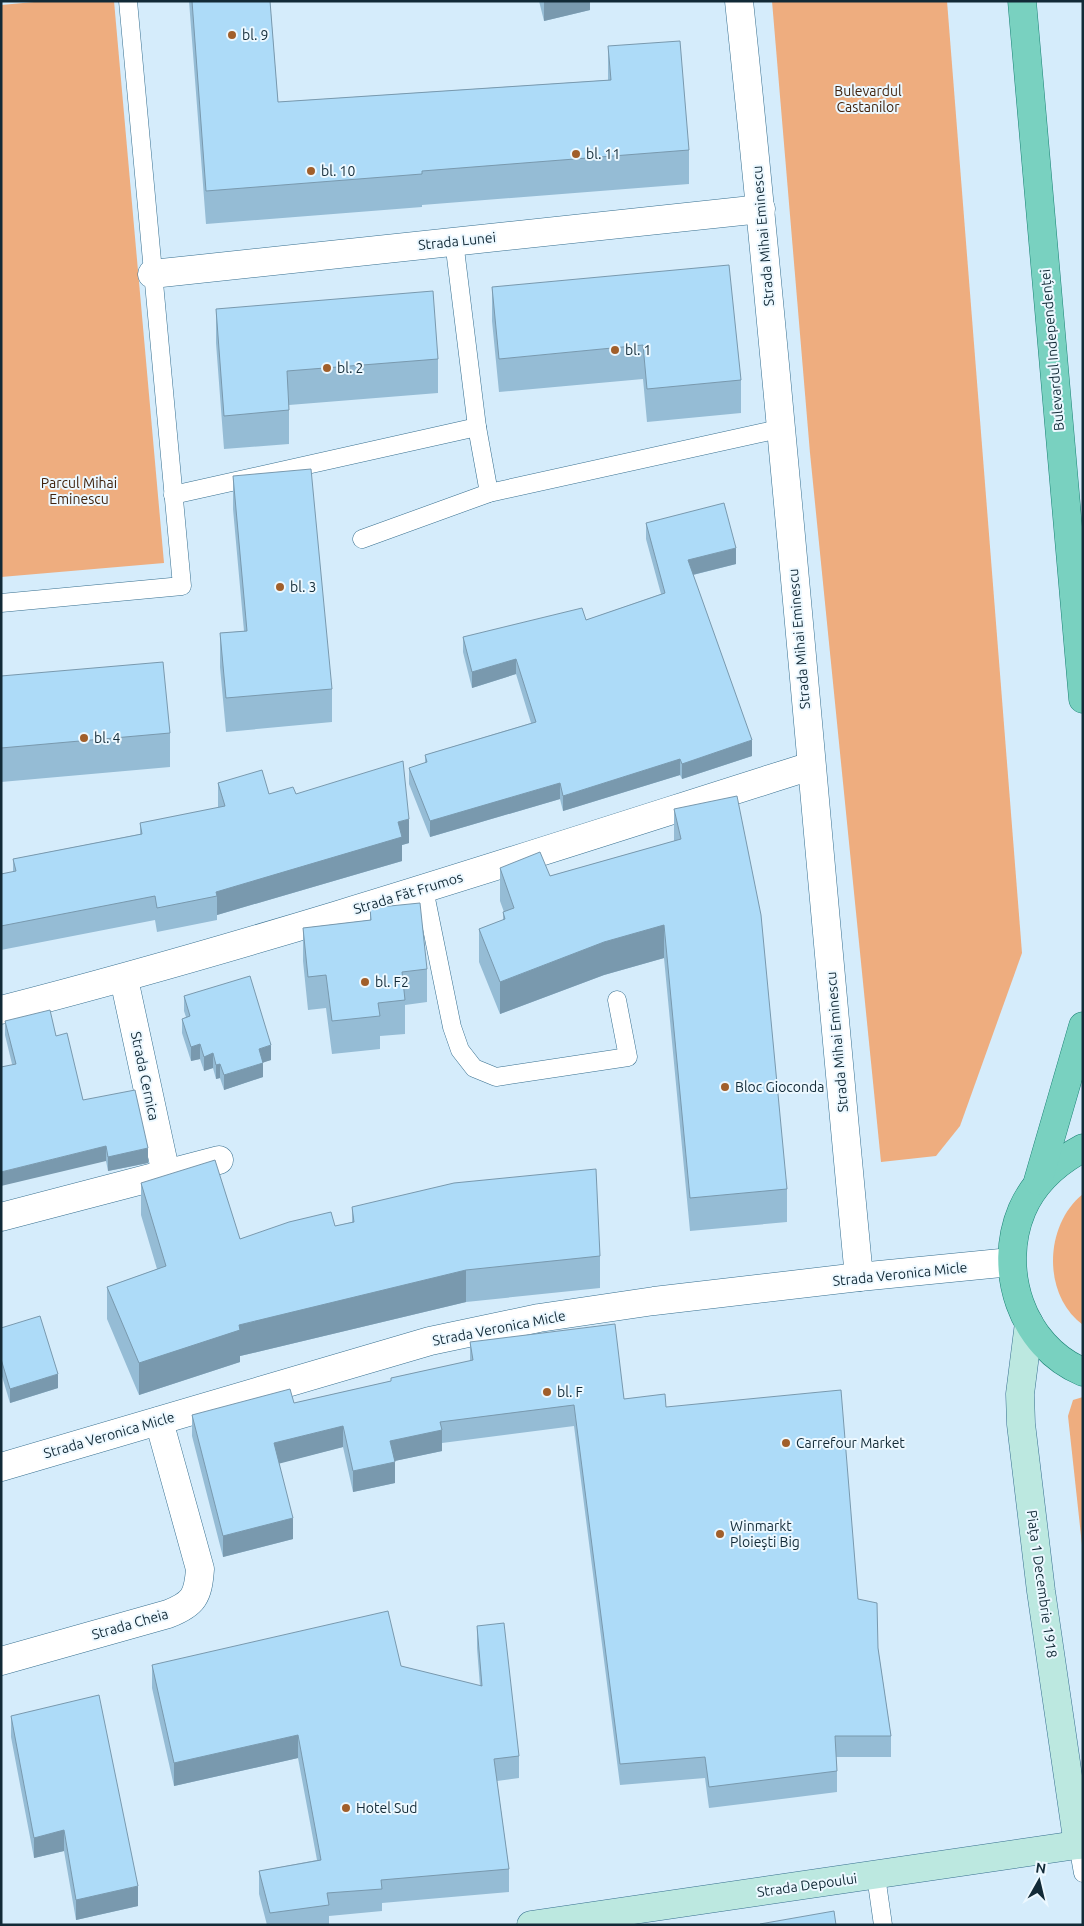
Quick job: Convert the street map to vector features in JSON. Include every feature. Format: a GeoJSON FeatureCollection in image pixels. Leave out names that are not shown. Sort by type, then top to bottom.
{"type":"FeatureCollection","features":[{"type":"Feature","properties":{"kind":"main road","name":"Bulevardul Independenței"},"geometry":{"type":"LineString","coordinates":[[1022,1],[1083,699]]}},
{"type":"Feature","properties":{"kind":"main road"},"geometry":{"type":"LineString","coordinates":[[1083,1026],[1036,1185],[1022,1209],[1014,1235],[1012,1262],[1020,1305],[1029,1323],[1040,1340],[1071,1367],[1083,1372]]}},
{"type":"Feature","properties":{"kind":"main road"},"geometry":{"type":"LineString","coordinates":[[1036,1185],[1062,1159],[1083,1148]]}},
{"type":"Feature","properties":{"kind":"main road","name":"Piața 1 Decembrie 1918"},"geometry":{"type":"LineString","coordinates":[[1029,1323],[1020,1394],[1021,1424],[1041,1591],[1081,1844]]}},
{"type":"Feature","properties":{"kind":"main road","name":"Strada Depoului"},"geometry":{"type":"LineString","coordinates":[[531,1925],[876,1876],[1081,1844]]}},
{"type":"Feature","properties":{"kind":"street","name":"Strada Mihai Eminescu"},"geometry":{"type":"LineString","coordinates":[[739,1],[761,209],[779,429],[859,1277]]}},
{"type":"Feature","properties":{"kind":"street","name":"Strada Lunei"},"geometry":{"type":"LineString","coordinates":[[152,274],[761,209]]}},
{"type":"Feature","properties":{"kind":"street","name":"Strada Făt Frumos"},"geometry":{"type":"LineString","coordinates":[[1,1010],[124,978],[424,889],[811,766]]}},
{"type":"Feature","properties":{"kind":"street","name":"Strada Cernica"},"geometry":{"type":"LineString","coordinates":[[124,978],[166,1174]]}},
{"type":"Feature","properties":{"kind":"street"},"geometry":{"type":"LineString","coordinates":[[1,1217],[219,1160]]}},
{"type":"Feature","properties":{"kind":"street","name":"Strada Veronica Micle"},"geometry":{"type":"LineString","coordinates":[[1,1467],[430,1341],[539,1318],[654,1301],[859,1277],[1012,1262]]}},
{"type":"Feature","properties":{"kind":"street","name":"Strada Cheia"},"geometry":{"type":"LineString","coordinates":[[1,1661],[168,1614],[184,1608],[194,1598],[198,1588],[200,1569],[159,1421]]}},
{"type":"Feature","properties":{"kind":"lane"},"geometry":{"type":"LineString","coordinates":[[1,603],[182,586],[128,1]]}},
{"type":"Feature","properties":{"kind":"lane"},"geometry":{"type":"LineString","coordinates":[[454,241],[477,427],[490,493]]}},
{"type":"Feature","properties":{"kind":"lane"},"geometry":{"type":"LineString","coordinates":[[173,495],[477,427]]}},
{"type":"Feature","properties":{"kind":"lane"},"geometry":{"type":"LineString","coordinates":[[362,539],[490,493],[779,429]]}},
{"type":"Feature","properties":{"kind":"lane"},"geometry":{"type":"LineString","coordinates":[[424,889],[452,1027],[460,1050],[474,1068],[496,1077],[628,1057],[617,1000]]}},
{"type":"Feature","properties":{"kind":"lane"},"geometry":{"type":"LineString","coordinates":[[1081,1844],[1083,1873]]}},
{"type":"Feature","properties":{"kind":"lane"},"geometry":{"type":"LineString","coordinates":[[876,1876],[883,1925]]}},
{"type":"Feature","properties":{"kind":"green space","name":"Parcul Mihai Eminescu"},"geometry":{"type":"Polygon","coordinates":[[[45,1],[114,1],[164,563],[1,577],[1,5],[45,1]]]}},
{"type":"Feature","properties":{"kind":"green space","name":"Bulevardul Castanilor"},"geometry":{"type":"Polygon","coordinates":[[[772,1],[947,1],[1022,953],[960,1126],[936,1156],[881,1162],[810,453],[772,1]]]}},
{"type":"Feature","properties":{"kind":"green space"},"geometry":{"type":"Polygon","coordinates":[[[1083,1194],[1083,1325],[1070,1312],[1060,1296],[1055,1279],[1053,1260],[1055,1241],[1061,1223],[1070,1207],[1083,1194]]]}},
{"type":"Feature","properties":{"kind":"green space"},"geometry":{"type":"Polygon","coordinates":[[[1083,1397],[1083,1554],[1068,1416],[1073,1400],[1083,1397]]]}},
{"type":"Feature","properties":{"kind":"building"},"geometry":{"type":"Polygon","coordinates":[[[192,1],[270,1],[278,102],[611,80],[608,46],[680,41],[689,150],[422,171],[422,174],[206,191],[192,1]]]}},
{"type":"Feature","properties":{"kind":"building","name":"bl. 1"},"geometry":{"type":"Polygon","coordinates":[[[729,265],[741,380],[647,389],[643,345],[499,359],[492,287],[729,265]]]}},
{"type":"Feature","properties":{"kind":"building"},"geometry":{"type":"Polygon","coordinates":[[[433,291],[438,359],[287,371],[289,410],[224,416],[216,309],[433,291]]]}},
{"type":"Feature","properties":{"kind":"building","name":"bl. 3"},"geometry":{"type":"Polygon","coordinates":[[[311,469],[332,689],[226,698],[220,633],[247,631],[233,476],[311,469]]]}},
{"type":"Feature","properties":{"kind":"building"},"geometry":{"type":"Polygon","coordinates":[[[724,503],[736,548],[688,560],[752,740],[682,764],[680,759],[563,796],[560,783],[430,821],[409,768],[427,762],[425,755],[536,722],[516,659],[472,672],[463,637],[582,608],[586,620],[665,593],[646,523],[724,503]]]}},
{"type":"Feature","properties":{"kind":"building"},"geometry":{"type":"Polygon","coordinates":[[[163,662],[170,733],[1,748],[1,676],[163,662]]]}},
{"type":"Feature","properties":{"kind":"building"},"geometry":{"type":"Polygon","coordinates":[[[403,761],[409,819],[398,822],[402,837],[216,892],[217,896],[157,908],[155,896],[1,926],[1,874],[16,871],[13,859],[142,834],[140,823],[225,806],[218,783],[262,770],[269,794],[293,787],[296,794],[403,761]]]}},
{"type":"Feature","properties":{"kind":"building"},"geometry":{"type":"Polygon","coordinates":[[[737,796],[761,915],[787,1189],[690,1198],[664,925],[604,942],[500,982],[479,929],[505,919],[503,912],[514,908],[500,868],[540,852],[550,876],[681,839],[674,809],[737,796]]]}},
{"type":"Feature","properties":{"kind":"building"},"geometry":{"type":"Polygon","coordinates":[[[420,903],[427,969],[402,972],[405,1000],[378,1003],[380,1016],[332,1021],[326,975],[308,977],[303,928],[371,920],[370,908],[420,903]]]}},
{"type":"Feature","properties":{"kind":"building"},"geometry":{"type":"Polygon","coordinates":[[[250,976],[271,1045],[259,1049],[263,1063],[224,1075],[220,1064],[216,1065],[213,1053],[204,1057],[200,1044],[191,1047],[182,1019],[190,1016],[184,996],[250,976]]]}},
{"type":"Feature","properties":{"kind":"building"},"geometry":{"type":"Polygon","coordinates":[[[50,1010],[56,1036],[67,1033],[83,1100],[135,1090],[148,1148],[108,1157],[106,1146],[1,1172],[1,1067],[16,1064],[5,1021],[50,1010]]]}},
{"type":"Feature","properties":{"kind":"building"},"geometry":{"type":"Polygon","coordinates":[[[215,1160],[240,1239],[289,1222],[331,1212],[335,1226],[354,1222],[352,1207],[454,1183],[596,1169],[600,1256],[466,1270],[239,1325],[240,1330],[139,1363],[107,1287],[166,1266],[141,1183],[215,1160]]]}},
{"type":"Feature","properties":{"kind":"building"},"geometry":{"type":"Polygon","coordinates":[[[40,1316],[58,1374],[10,1389],[1,1359],[1,1328],[40,1316]]]}},
{"type":"Feature","properties":{"kind":"building","name":"Winmarkt Ploieşti Big"},"geometry":{"type":"Polygon","coordinates":[[[615,1324],[624,1399],[665,1394],[666,1407],[841,1390],[858,1599],[877,1603],[878,1648],[891,1736],[835,1736],[837,1771],[709,1787],[705,1757],[620,1764],[574,1405],[440,1422],[442,1430],[390,1441],[395,1462],[353,1471],[343,1426],[274,1443],[293,1518],[223,1536],[192,1415],[290,1389],[294,1403],[391,1381],[391,1378],[473,1360],[470,1342],[615,1324]]]}},
{"type":"Feature","properties":{"kind":"building"},"geometry":{"type":"Polygon","coordinates":[[[388,1611],[401,1666],[482,1686],[477,1626],[504,1623],[519,1756],[494,1759],[509,1869],[381,1880],[382,1889],[327,1893],[329,1905],[270,1913],[259,1871],[321,1860],[298,1735],[174,1763],[152,1665],[388,1611]]]}},
{"type":"Feature","properties":{"kind":"building"},"geometry":{"type":"Polygon","coordinates":[[[99,1695],[138,1886],[76,1900],[64,1830],[34,1838],[11,1716],[99,1695]]]}},
{"type":"Feature","properties":{"kind":"building"},"geometry":{"type":"Polygon","coordinates":[[[834,1911],[836,1925],[760,1925],[760,1924],[834,1911]]]}},
{"type":"Feature","properties":{"kind":"place","name":"bl. 9"},"geometry":{"type":"Point","coordinates":[232,35]}},
{"type":"Feature","properties":{"kind":"place","name":"bl. 11"},"geometry":{"type":"Point","coordinates":[576,154]}},
{"type":"Feature","properties":{"kind":"place","name":"bl. 10"},"geometry":{"type":"Point","coordinates":[311,171]}},
{"type":"Feature","properties":{"kind":"place","name":"bl. 1"},"geometry":{"type":"Point","coordinates":[615,350]}},
{"type":"Feature","properties":{"kind":"place","name":"bl. 2"},"geometry":{"type":"Point","coordinates":[327,368]}},
{"type":"Feature","properties":{"kind":"place","name":"bl. 3"},"geometry":{"type":"Point","coordinates":[280,587]}},
{"type":"Feature","properties":{"kind":"place","name":"bl. 4"},"geometry":{"type":"Point","coordinates":[84,738]}},
{"type":"Feature","properties":{"kind":"place","name":"bl. F2"},"geometry":{"type":"Point","coordinates":[365,982]}},
{"type":"Feature","properties":{"kind":"place","name":"Bloc Gioconda"},"geometry":{"type":"Point","coordinates":[725,1087]}},
{"type":"Feature","properties":{"kind":"place","name":"bl. F"},"geometry":{"type":"Point","coordinates":[547,1392]}},
{"type":"Feature","properties":{"kind":"place","name":"Carrefour Market"},"geometry":{"type":"Point","coordinates":[786,1443]}},
{"type":"Feature","properties":{"kind":"place","name":"Winmarkt Ploieşti Big"},"geometry":{"type":"Point","coordinates":[720,1534]}},
{"type":"Feature","properties":{"kind":"place","name":"Hotel Sud"},"geometry":{"type":"Point","coordinates":[346,1808]}}]}
